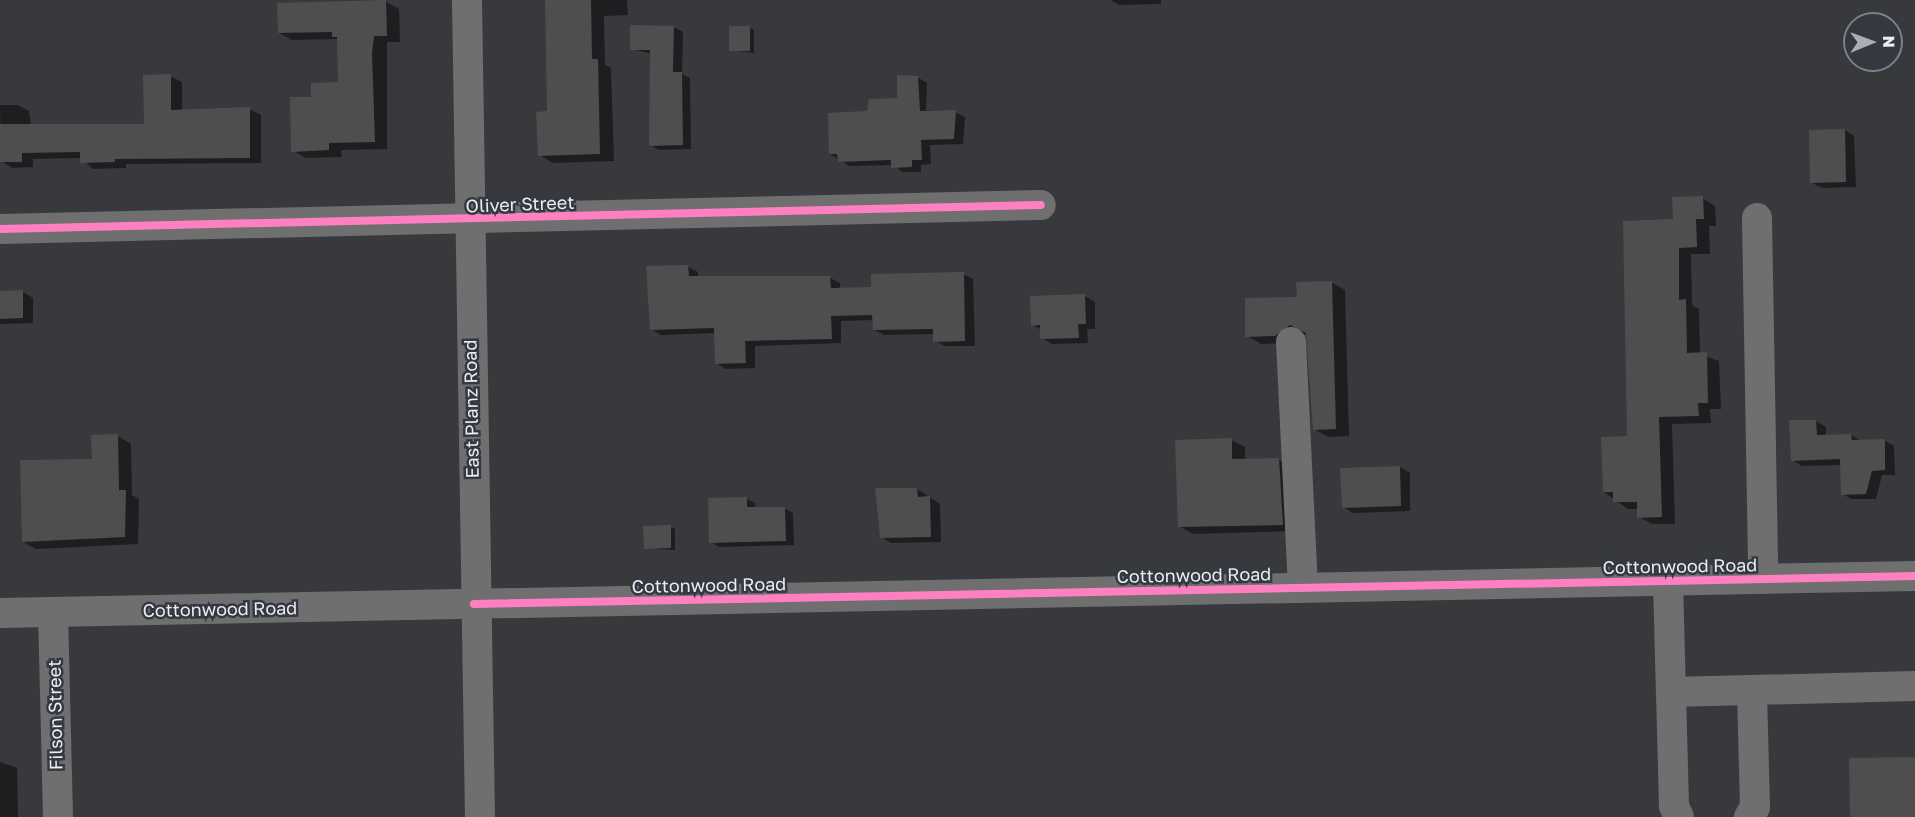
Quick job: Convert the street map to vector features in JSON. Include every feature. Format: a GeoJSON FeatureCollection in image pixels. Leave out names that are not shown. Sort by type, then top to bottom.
{"type":"FeatureCollection","features":[{"type":"Feature","properties":{"kind":"street","name":"East Planz Road"},"geometry":{"type":"LineString","coordinates":[[467,0],[474,604],[480,817]]}},
{"type":"Feature","properties":{"kind":"street","name":"Oliver Street"},"geometry":{"type":"LineString","coordinates":[[0,229],[1041,205]]}},
{"type":"Feature","properties":{"kind":"street"},"geometry":{"type":"LineString","coordinates":[[1757,218],[1763,579]]}},
{"type":"Feature","properties":{"kind":"street"},"geometry":{"type":"LineString","coordinates":[[1291,342],[1303,588]]}},
{"type":"Feature","properties":{"kind":"street","name":"Cottonwood Road"},"geometry":{"type":"LineString","coordinates":[[0,613],[1915,576]]}},
{"type":"Feature","properties":{"kind":"street"},"geometry":{"type":"LineString","coordinates":[[1668,581],[1674,806],[1679,817]]}},
{"type":"Feature","properties":{"kind":"street","name":"Filson Street"},"geometry":{"type":"LineString","coordinates":[[53,612],[58,817]]}},
{"type":"Feature","properties":{"kind":"street"},"geometry":{"type":"LineString","coordinates":[[1671,693],[1915,686]]}},
{"type":"Feature","properties":{"kind":"street"},"geometry":{"type":"LineString","coordinates":[[1749,817],[1755,807],[1752,691]]}},
{"type":"Feature","properties":{"kind":"building"},"geometry":{"type":"Polygon","coordinates":[[[386,0],[387,36],[374,36],[372,53],[375,142],[329,143],[329,150],[291,152],[290,97],[311,97],[311,83],[338,82],[337,37],[332,37],[332,32],[278,33],[277,3],[386,0]]]}},
{"type":"Feature","properties":{"kind":"building"},"geometry":{"type":"Polygon","coordinates":[[[545,0],[591,0],[592,59],[598,59],[600,154],[538,156],[536,112],[547,111],[545,0]]]}},
{"type":"Feature","properties":{"kind":"building"},"geometry":{"type":"Polygon","coordinates":[[[630,25],[674,26],[673,72],[682,72],[683,145],[649,146],[650,50],[630,50],[630,25]]]}},
{"type":"Feature","properties":{"kind":"building"},"geometry":{"type":"Polygon","coordinates":[[[729,26],[750,26],[750,51],[729,51],[729,26]]]}},
{"type":"Feature","properties":{"kind":"building"},"geometry":{"type":"Polygon","coordinates":[[[171,74],[171,110],[250,107],[250,158],[115,159],[115,162],[80,163],[80,152],[22,153],[22,162],[0,162],[0,124],[144,124],[143,75],[171,74]]]}},
{"type":"Feature","properties":{"kind":"building"},"geometry":{"type":"Polygon","coordinates":[[[897,75],[918,76],[920,111],[956,110],[954,139],[921,140],[922,160],[912,160],[912,167],[891,168],[891,160],[838,162],[837,154],[829,154],[828,113],[867,111],[869,99],[897,98],[897,75]]]}},
{"type":"Feature","properties":{"kind":"building"},"geometry":{"type":"Polygon","coordinates":[[[1845,129],[1846,182],[1810,183],[1809,130],[1845,129]]]}},
{"type":"Feature","properties":{"kind":"building"},"geometry":{"type":"Polygon","coordinates":[[[1703,196],[1704,219],[1696,219],[1697,247],[1679,248],[1679,300],[1686,299],[1687,353],[1707,352],[1708,403],[1698,403],[1699,416],[1659,417],[1662,517],[1637,518],[1637,502],[1613,502],[1613,492],[1603,492],[1601,437],[1627,436],[1623,221],[1673,219],[1672,197],[1703,196]]]}},
{"type":"Feature","properties":{"kind":"building"},"geometry":{"type":"Polygon","coordinates":[[[688,265],[689,276],[830,276],[831,288],[871,287],[871,274],[964,272],[965,341],[933,342],[933,329],[873,330],[872,315],[831,316],[832,339],[745,341],[746,363],[715,364],[714,328],[650,330],[646,266],[688,265]]]}},
{"type":"Feature","properties":{"kind":"building"},"geometry":{"type":"Polygon","coordinates":[[[1332,281],[1336,429],[1313,430],[1306,333],[1290,325],[1275,336],[1245,337],[1245,298],[1297,297],[1296,282],[1332,281]]]}},
{"type":"Feature","properties":{"kind":"building"},"geometry":{"type":"Polygon","coordinates":[[[23,290],[23,318],[0,319],[0,291],[23,290]]]}},
{"type":"Feature","properties":{"kind":"building"},"geometry":{"type":"Polygon","coordinates":[[[1085,294],[1086,324],[1078,324],[1079,338],[1040,339],[1040,325],[1031,326],[1030,296],[1085,294]]]}},
{"type":"Feature","properties":{"kind":"building"},"geometry":{"type":"Polygon","coordinates":[[[1789,420],[1816,420],[1817,435],[1851,434],[1852,440],[1885,439],[1885,470],[1872,471],[1866,494],[1841,495],[1840,459],[1791,461],[1789,420]]]}},
{"type":"Feature","properties":{"kind":"building"},"geometry":{"type":"Polygon","coordinates":[[[118,434],[119,490],[126,490],[125,537],[22,542],[20,460],[92,459],[91,435],[118,434]]]}},
{"type":"Feature","properties":{"kind":"building"},"geometry":{"type":"Polygon","coordinates":[[[1232,438],[1232,459],[1279,458],[1283,525],[1178,527],[1175,440],[1232,438]]]}},
{"type":"Feature","properties":{"kind":"building"},"geometry":{"type":"Polygon","coordinates":[[[1400,466],[1401,506],[1342,508],[1340,468],[1400,466]]]}},
{"type":"Feature","properties":{"kind":"building"},"geometry":{"type":"Polygon","coordinates":[[[875,488],[917,488],[918,497],[930,496],[931,537],[880,538],[875,488]]]}},
{"type":"Feature","properties":{"kind":"building"},"geometry":{"type":"Polygon","coordinates":[[[747,497],[747,507],[785,507],[786,541],[709,543],[708,498],[747,497]]]}},
{"type":"Feature","properties":{"kind":"building"},"geometry":{"type":"Polygon","coordinates":[[[671,525],[671,548],[644,549],[643,526],[671,525]]]}},
{"type":"Feature","properties":{"kind":"building"},"geometry":{"type":"Polygon","coordinates":[[[1915,757],[1915,817],[1850,817],[1849,758],[1915,757]]]}},
{"type":"Feature","properties":{"kind":"cycle path"},"geometry":{"type":"LineString","coordinates":[[0,229],[1041,205]]}},
{"type":"Feature","properties":{"kind":"cycle path"},"geometry":{"type":"LineString","coordinates":[[474,604],[1915,576]]}}]}
